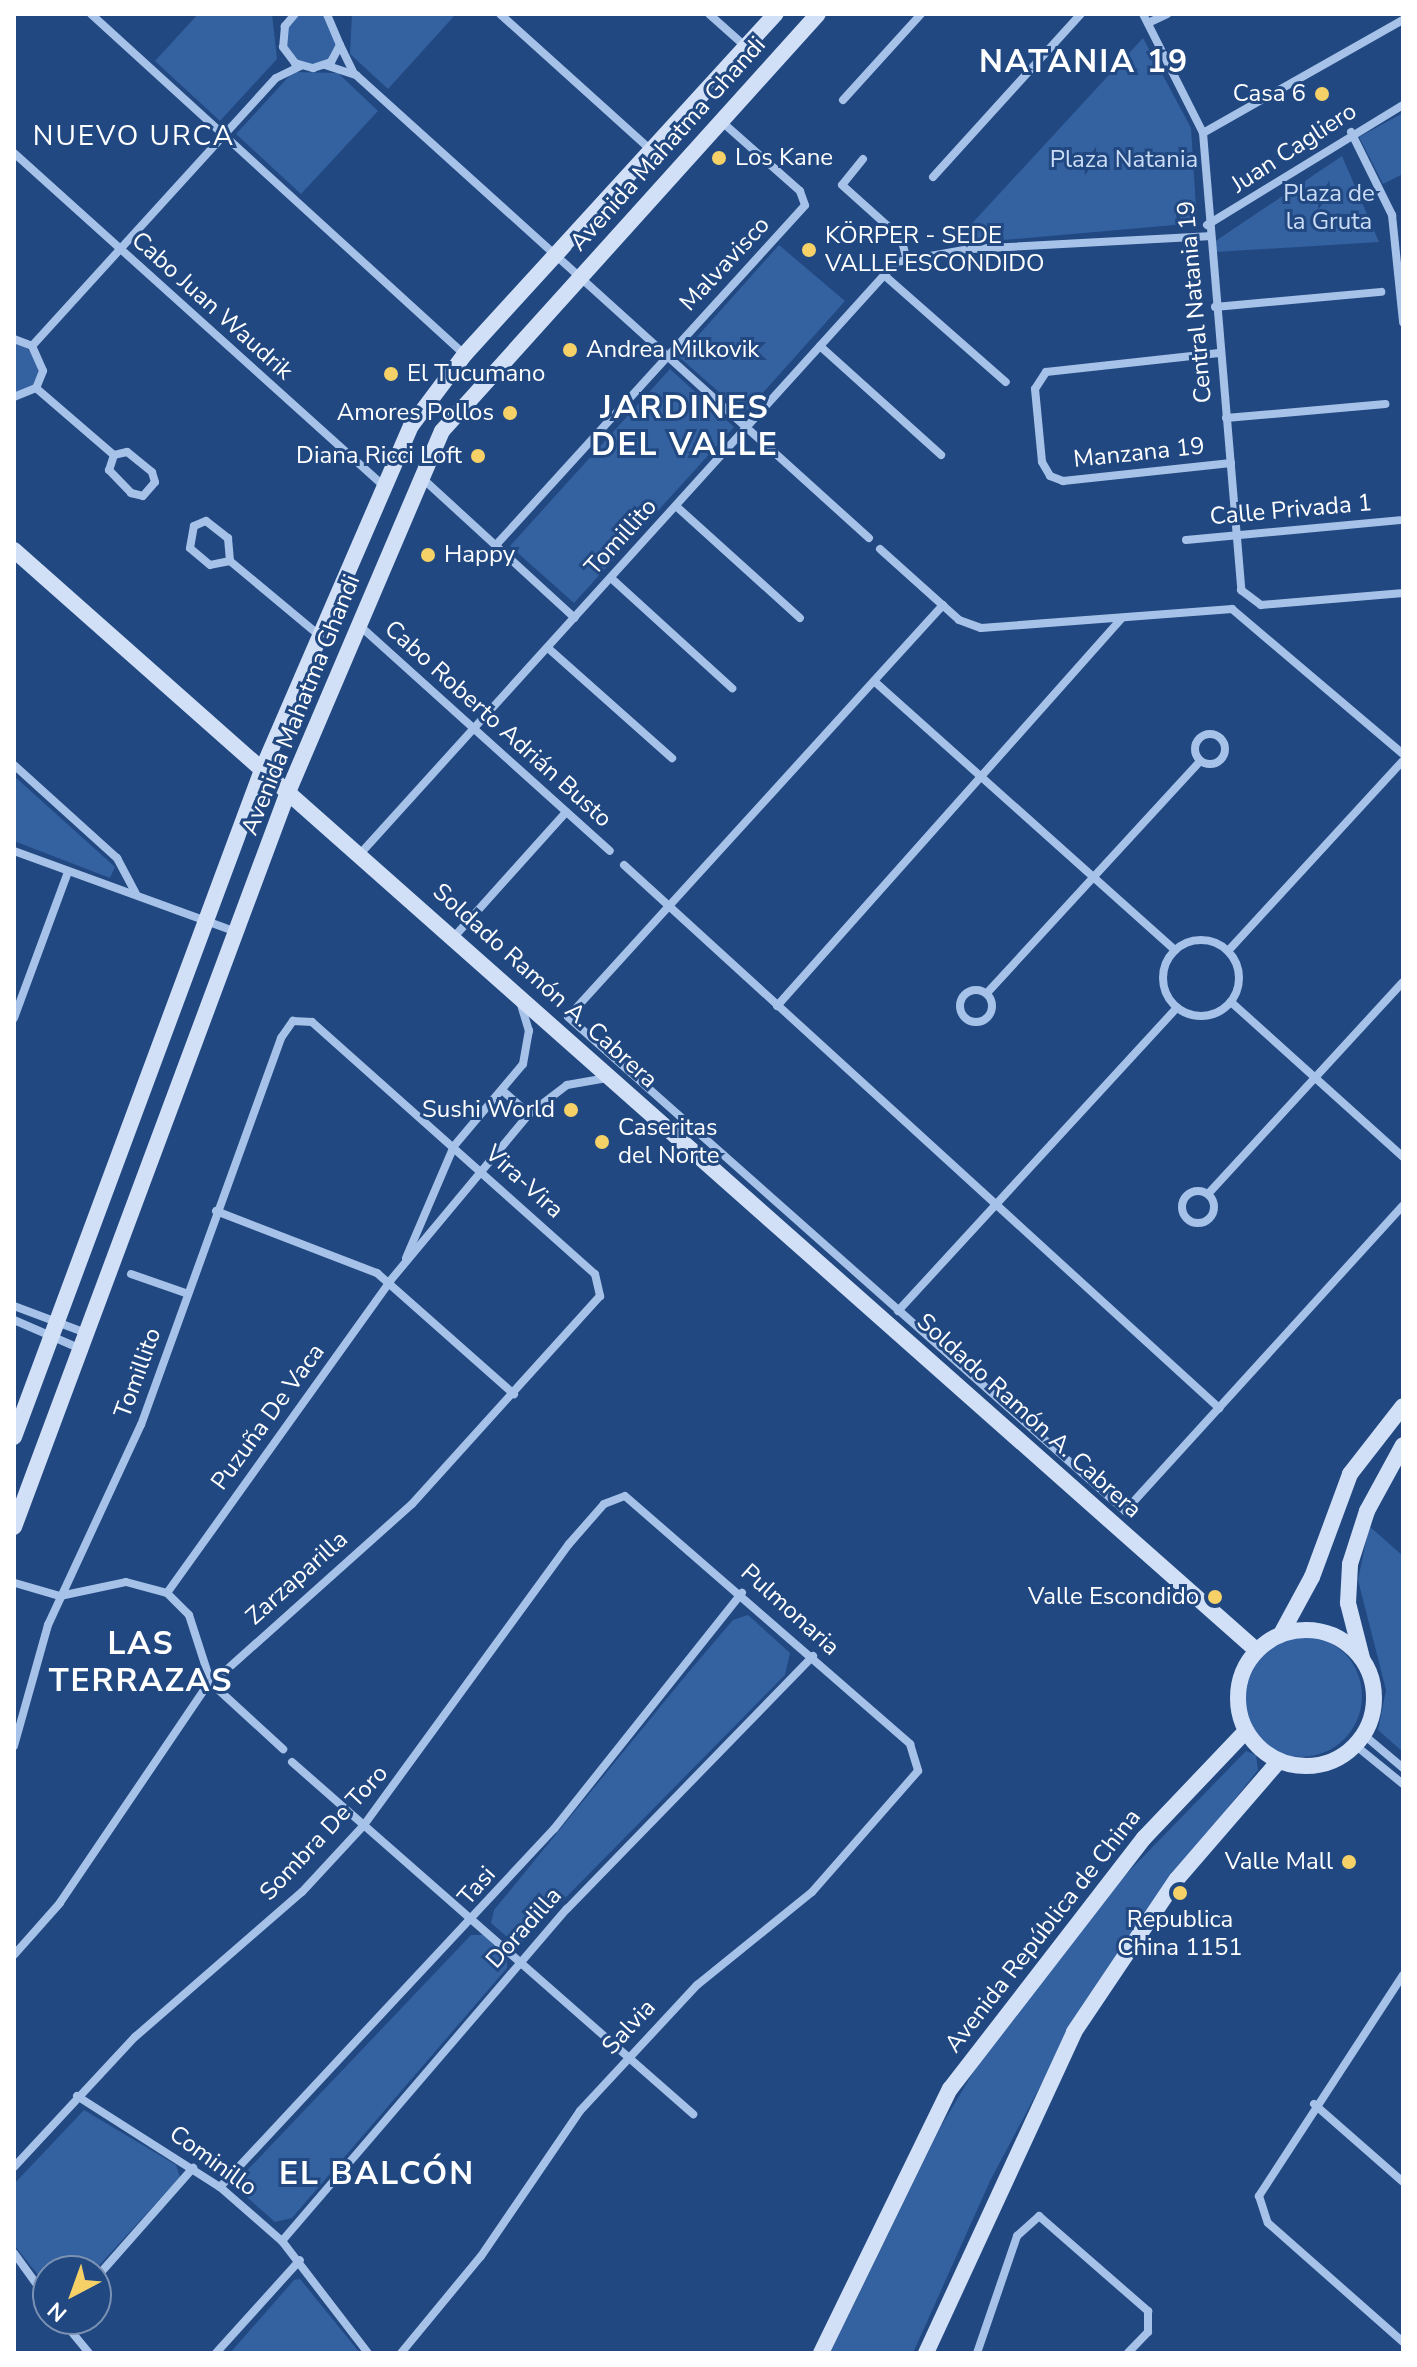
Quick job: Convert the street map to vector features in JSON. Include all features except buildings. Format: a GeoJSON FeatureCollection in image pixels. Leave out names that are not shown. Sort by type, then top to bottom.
{"type":"FeatureCollection","features":[{"type":"Feature","properties":{"kind":"main road","name":"Avenida Mahatma Ghandi"},"geometry":{"type":"LineString","coordinates":[[14,1437],[262,770],[384,486],[421,408],[553,256],[776,14]]}},
{"type":"Feature","properties":{"kind":"main road","name":"Avenida Mahatma Ghandi"},"geometry":{"type":"LineString","coordinates":[[14,1527],[288,792],[422,478],[454,414],[818,14]]}},
{"type":"Feature","properties":{"kind":"main road","name":"Soldado Ramón A. Cabrera"},"geometry":{"type":"LineString","coordinates":[[14,550],[1257,1651]]}},
{"type":"Feature","properties":{"kind":"main road"},"geometry":{"type":"LineString","coordinates":[[1403,1406],[1350,1474],[1312,1577],[1281,1634],[1257,1651],[1239,1689],[1246,1731],[1279,1761],[1320,1765],[1359,1740],[1374,1697],[1348,1603],[1350,1564],[1377,1489],[1403,1445]]}},
{"type":"Feature","properties":{"kind":"main road"},"geometry":{"type":"LineString","coordinates":[[1281,1634],[1317,1631],[1362,1659]]}},
{"type":"Feature","properties":{"kind":"main road","name":"Avenida República de China"},"geometry":{"type":"LineString","coordinates":[[821,2353],[950,2089],[1144,1838],[1246,1731]]}},
{"type":"Feature","properties":{"kind":"main road"},"geometry":{"type":"LineString","coordinates":[[926,2353],[1074,2032],[1177,1879],[1279,1761]]}},
{"type":"Feature","properties":{"kind":"street"},"geometry":{"type":"LineString","coordinates":[[91,14],[465,354]]}},
{"type":"Feature","properties":{"kind":"street"},"geometry":{"type":"LineString","coordinates":[[276,78],[284,49],[285,26],[281,14]]}},
{"type":"Feature","properties":{"kind":"street"},"geometry":{"type":"LineString","coordinates":[[285,26],[295,14]]}},
{"type":"Feature","properties":{"kind":"street"},"geometry":{"type":"LineString","coordinates":[[327,14],[340,31]]}},
{"type":"Feature","properties":{"kind":"street"},"geometry":{"type":"LineString","coordinates":[[341,14],[340,45],[356,75],[869,538]]}},
{"type":"Feature","properties":{"kind":"street"},"geometry":{"type":"LineString","coordinates":[[500,14],[650,149]]}},
{"type":"Feature","properties":{"kind":"street"},"geometry":{"type":"LineString","coordinates":[[709,14],[746,47]]}},
{"type":"Feature","properties":{"kind":"street"},"geometry":{"type":"LineString","coordinates":[[843,100],[921,14]]}},
{"type":"Feature","properties":{"kind":"street"},"geometry":{"type":"LineString","coordinates":[[933,177],[1081,14]]}},
{"type":"Feature","properties":{"kind":"street","name":"Central Natania 19"},"geometry":{"type":"LineString","coordinates":[[1143,14],[1203,133],[1207,225],[1236,535],[1245,599],[1261,605],[1403,593]]}},
{"type":"Feature","properties":{"kind":"street"},"geometry":{"type":"LineString","coordinates":[[1148,23],[1167,14]]}},
{"type":"Feature","properties":{"kind":"street"},"geometry":{"type":"LineString","coordinates":[[1203,133],[1403,20]]}},
{"type":"Feature","properties":{"kind":"street"},"geometry":{"type":"LineString","coordinates":[[325,65],[340,45]]}},
{"type":"Feature","properties":{"kind":"street"},"geometry":{"type":"LineString","coordinates":[[284,49],[301,66]]}},
{"type":"Feature","properties":{"kind":"street"},"geometry":{"type":"LineString","coordinates":[[32,346],[276,78],[301,66],[325,65],[356,75]]}},
{"type":"Feature","properties":{"kind":"street","name":"Juan Cagliero"},"geometry":{"type":"LineString","coordinates":[[1207,225],[1351,132],[1403,105]]}},
{"type":"Feature","properties":{"kind":"street","name":"Malvavisco"},"geometry":{"type":"LineString","coordinates":[[496,545],[805,205],[800,191],[721,121]]}},
{"type":"Feature","properties":{"kind":"street"},"geometry":{"type":"LineString","coordinates":[[1351,132],[1392,215],[1403,322]]}},
{"type":"Feature","properties":{"kind":"street","name":"Cabo Juan Waudrik"},"geometry":{"type":"LineString","coordinates":[[14,153],[384,486]]}},
{"type":"Feature","properties":{"kind":"street"},"geometry":{"type":"LineString","coordinates":[[863,159],[842,185],[901,238],[906,257],[967,250],[1208,236]]}},
{"type":"Feature","properties":{"kind":"street","name":"Tomillito"},"geometry":{"type":"LineString","coordinates":[[360,854],[884,275],[906,257]]}},
{"type":"Feature","properties":{"kind":"street"},"geometry":{"type":"LineString","coordinates":[[884,275],[1006,382]]}},
{"type":"Feature","properties":{"kind":"street"},"geometry":{"type":"LineString","coordinates":[[1215,307],[1381,292]]}},
{"type":"Feature","properties":{"kind":"street"},"geometry":{"type":"LineString","coordinates":[[14,339],[32,346],[43,371],[36,388],[14,397]]}},
{"type":"Feature","properties":{"kind":"street"},"geometry":{"type":"LineString","coordinates":[[820,346],[941,455]]}},
{"type":"Feature","properties":{"kind":"street","name":"Manzana 19"},"geometry":{"type":"LineString","coordinates":[[1219,353],[1046,372],[1035,389],[1042,462],[1063,481],[1231,463]]}},
{"type":"Feature","properties":{"kind":"street"},"geometry":{"type":"LineString","coordinates":[[36,388],[114,455],[131,454],[152,472],[155,482],[143,496],[131,493],[109,470],[114,455]]}},
{"type":"Feature","properties":{"kind":"street"},"geometry":{"type":"LineString","coordinates":[[1226,418],[1385,404]]}},
{"type":"Feature","properties":{"kind":"street"},"geometry":{"type":"LineString","coordinates":[[422,478],[575,618]]}},
{"type":"Feature","properties":{"kind":"street"},"geometry":{"type":"LineString","coordinates":[[676,506],[800,618]]}},
{"type":"Feature","properties":{"kind":"street","name":"Calle Privada 1"},"geometry":{"type":"LineString","coordinates":[[1186,540],[1400,520]]}},
{"type":"Feature","properties":{"kind":"street"},"geometry":{"type":"LineString","coordinates":[[230,561],[210,565],[190,548],[194,526],[206,521],[228,538],[230,561],[320,636]]}},
{"type":"Feature","properties":{"kind":"street"},"geometry":{"type":"LineString","coordinates":[[880,549],[943,605],[981,628],[1223,607],[1243,614],[1403,754]]}},
{"type":"Feature","properties":{"kind":"street"},"geometry":{"type":"LineString","coordinates":[[611,578],[732,688]]}},
{"type":"Feature","properties":{"kind":"street"},"geometry":{"type":"LineString","coordinates":[[943,605],[568,1017],[1125,1511],[1403,1205]]}},
{"type":"Feature","properties":{"kind":"street"},"geometry":{"type":"LineString","coordinates":[[777,1006],[1122,618]]}},
{"type":"Feature","properties":{"kind":"street","name":"Cabo Roberto Adrián Busto"},"geometry":{"type":"LineString","coordinates":[[360,626],[610,851]]}},
{"type":"Feature","properties":{"kind":"street"},"geometry":{"type":"LineString","coordinates":[[548,648],[672,758]]}},
{"type":"Feature","properties":{"kind":"street"},"geometry":{"type":"LineString","coordinates":[[874,681],[1175,950]]}},
{"type":"Feature","properties":{"kind":"street"},"geometry":{"type":"LineString","coordinates":[[987,993],[1200,761]]}},
{"type":"Feature","properties":{"kind":"street"},"geometry":{"type":"LineString","coordinates":[[1228,951],[1403,761]]}},
{"type":"Feature","properties":{"kind":"street"},"geometry":{"type":"LineString","coordinates":[[14,765],[117,858],[136,893]]}},
{"type":"Feature","properties":{"kind":"street"},"geometry":{"type":"LineString","coordinates":[[454,937],[566,812]]}},
{"type":"Feature","properties":{"kind":"street"},"geometry":{"type":"LineString","coordinates":[[14,851],[136,893],[237,933]]}},
{"type":"Feature","properties":{"kind":"street"},"geometry":{"type":"LineString","coordinates":[[624,865],[994,1207],[1219,1408]]}},
{"type":"Feature","properties":{"kind":"street"},"geometry":{"type":"LineString","coordinates":[[14,1018],[68,872]]}},
{"type":"Feature","properties":{"kind":"street"},"geometry":{"type":"LineString","coordinates":[[1203,939],[1228,951],[1240,980],[1231,1002],[1199,1016],[1177,1008],[1163,977],[1175,950],[1203,939]]}},
{"type":"Feature","properties":{"kind":"street"},"geometry":{"type":"LineString","coordinates":[[1208,1194],[1191,1192],[1183,1199],[1187,1220],[1211,1218],[1208,1194],[1403,982]]}},
{"type":"Feature","properties":{"kind":"street"},"geometry":{"type":"LineString","coordinates":[[403,1265],[454,1146],[503,1091],[527,1052],[527,1017],[516,993]]}},
{"type":"Feature","properties":{"kind":"street"},"geometry":{"type":"LineString","coordinates":[[1231,1002],[1403,1157]]}},
{"type":"Feature","properties":{"kind":"street"},"geometry":{"type":"LineString","coordinates":[[898,1311],[1177,1008]]}},
{"type":"Feature","properties":{"kind":"street","name":"Tomillito"},"geometry":{"type":"LineString","coordinates":[[14,1746],[60,1596],[132,1446],[281,1038],[302,1020]]}},
{"type":"Feature","properties":{"kind":"street","name":"Vira-Vira"},"geometry":{"type":"LineString","coordinates":[[302,1020],[320,1027],[454,1146],[602,1288]]}},
{"type":"Feature","properties":{"kind":"street"},"geometry":{"type":"LineString","coordinates":[[403,1265],[484,1173],[529,1114],[567,1085],[613,1079]]}},
{"type":"Feature","properties":{"kind":"street"},"geometry":{"type":"LineString","coordinates":[[503,1091],[529,1114]]}},
{"type":"Feature","properties":{"kind":"street"},"geometry":{"type":"LineString","coordinates":[[216,1211],[390,1281],[514,1394]]}},
{"type":"Feature","properties":{"kind":"street","name":"Puzuña De Vaca"},"geometry":{"type":"LineString","coordinates":[[167,1593],[403,1265]]}},
{"type":"Feature","properties":{"kind":"street"},"geometry":{"type":"LineString","coordinates":[[131,1274],[188,1294]]}},
{"type":"Feature","properties":{"kind":"street","name":"Zarzaparilla"},"geometry":{"type":"LineString","coordinates":[[14,1955],[60,1903],[211,1683],[398,1518],[514,1394],[602,1288]]}},
{"type":"Feature","properties":{"kind":"street"},"geometry":{"type":"LineString","coordinates":[[14,1306],[54,1330],[83,1341]]}},
{"type":"Feature","properties":{"kind":"street"},"geometry":{"type":"LineString","coordinates":[[14,1320],[83,1341]]}},
{"type":"Feature","properties":{"kind":"street","name":"Pulmonaria"},"geometry":{"type":"LineString","coordinates":[[625,1496],[813,1656],[910,1744],[919,1762]]}},
{"type":"Feature","properties":{"kind":"street","name":"Sombra De Toro"},"geometry":{"type":"LineString","coordinates":[[14,2167],[77,2096],[302,1892],[364,1825],[569,1544],[604,1504],[625,1496]]}},
{"type":"Feature","properties":{"kind":"street"},"geometry":{"type":"LineString","coordinates":[[15,1583],[60,1596],[126,1582],[167,1593],[189,1615],[211,1683],[283,1749]]}},
{"type":"Feature","properties":{"kind":"street","name":"Tasi"},"geometry":{"type":"LineString","coordinates":[[220,2187],[474,1920],[742,1593]]}},
{"type":"Feature","properties":{"kind":"street","name":"Doradilla"},"geometry":{"type":"LineString","coordinates":[[282,2241],[521,1960],[813,1656]]}},
{"type":"Feature","properties":{"kind":"street"},"geometry":{"type":"LineString","coordinates":[[1359,1740],[1403,1768]]}},
{"type":"Feature","properties":{"kind":"street"},"geometry":{"type":"LineString","coordinates":[[1359,1740],[1403,1784]]}},
{"type":"Feature","properties":{"kind":"street"},"geometry":{"type":"LineString","coordinates":[[292,1762],[693,2114]]}},
{"type":"Feature","properties":{"kind":"street","name":"Salvia"},"geometry":{"type":"LineString","coordinates":[[401,2353],[629,2056],[697,1985],[812,1892],[913,1779],[919,1762]]}},
{"type":"Feature","properties":{"kind":"street"},"geometry":{"type":"LineString","coordinates":[[1402,1980],[1262,2182],[1259,2208],[1403,2342]]}},
{"type":"Feature","properties":{"kind":"street","name":"Cominillo"},"geometry":{"type":"LineString","coordinates":[[77,2096],[220,2187],[282,2241],[300,2260],[368,2353]]}},
{"type":"Feature","properties":{"kind":"street"},"geometry":{"type":"LineString","coordinates":[[1314,2104],[1403,2182]]}},
{"type":"Feature","properties":{"kind":"street"},"geometry":{"type":"LineString","coordinates":[[112,2260],[193,2168]]}},
{"type":"Feature","properties":{"kind":"street"},"geometry":{"type":"LineString","coordinates":[[977,2353],[1017,2236],[1039,2216],[1148,2311],[1148,2332],[1128,2353]]}},
{"type":"Feature","properties":{"kind":"street"},"geometry":{"type":"LineString","coordinates":[[14,2253],[32,2278]]}},
{"type":"Feature","properties":{"kind":"street"},"geometry":{"type":"LineString","coordinates":[[216,2353],[300,2260]]}},
{"type":"Feature","properties":{"kind":"street"},"geometry":{"type":"LineString","coordinates":[[74,2335],[89,2353]]}},
{"type":"Feature","properties":{"kind":"green space"},"geometry":{"type":"Polygon","coordinates":[[[312,12],[331,20],[339,39],[331,58],[312,66],[293,58],[285,39],[293,20],[312,12]]]}},
{"type":"Feature","properties":{"kind":"green space"},"geometry":{"type":"Polygon","coordinates":[[[198,14],[272,14],[277,59],[220,121],[155,61],[198,14]]]}},
{"type":"Feature","properties":{"kind":"green space"},"geometry":{"type":"Polygon","coordinates":[[[352,14],[456,14],[388,89],[350,54],[352,14]]]}},
{"type":"Feature","properties":{"kind":"green space","name":"Plaza Natania"},"geometry":{"type":"Polygon","coordinates":[[[1143,38],[1191,128],[1197,223],[970,243],[965,231],[1143,38]]]}},
{"type":"Feature","properties":{"kind":"green space"},"geometry":{"type":"Polygon","coordinates":[[[293,72],[338,73],[378,111],[301,194],[236,134],[293,72]]]}},
{"type":"Feature","properties":{"kind":"green space"},"geometry":{"type":"Polygon","coordinates":[[[1403,113],[1403,174],[1383,184],[1359,137],[1403,113]]]}},
{"type":"Feature","properties":{"kind":"green space","name":"Plaza de la Gruta"},"geometry":{"type":"Polygon","coordinates":[[[1342,156],[1379,242],[1215,252],[1214,242],[1342,156]]]}},
{"type":"Feature","properties":{"kind":"green space"},"geometry":{"type":"Polygon","coordinates":[[[779,245],[845,301],[744,414],[679,357],[779,245]]]}},
{"type":"Feature","properties":{"kind":"green space"},"geometry":{"type":"Polygon","coordinates":[[[14,338],[42,361],[35,388],[14,397],[14,338]]]}},
{"type":"Feature","properties":{"kind":"green space"},"geometry":{"type":"Polygon","coordinates":[[[670,369],[734,427],[574,603],[510,546],[670,369]]]}},
{"type":"Feature","properties":{"kind":"green space"},"geometry":{"type":"Polygon","coordinates":[[[14,776],[115,867],[110,878],[14,841],[14,776]]]}},
{"type":"Feature","properties":{"kind":"green space"},"geometry":{"type":"Polygon","coordinates":[[[1369,1526],[1403,1556],[1403,1752],[1378,1730],[1386,1690],[1358,1580],[1369,1526]]]}},
{"type":"Feature","properties":{"kind":"green space"},"geometry":{"type":"Polygon","coordinates":[[[748,1615],[790,1653],[785,1675],[518,1946],[491,1923],[494,1910],[733,1620],[748,1615]]]}},
{"type":"Feature","properties":{"kind":"green space"},"geometry":{"type":"Polygon","coordinates":[[[1301,1635],[1324,1640],[1344,1653],[1357,1673],[1362,1696],[1357,1719],[1344,1739],[1324,1752],[1301,1757],[1278,1752],[1258,1739],[1245,1719],[1240,1696],[1245,1673],[1258,1653],[1278,1640],[1301,1635]]]}},
{"type":"Feature","properties":{"kind":"green space"},"geometry":{"type":"Polygon","coordinates":[[[1246,1751],[1256,1755],[1258,1770],[1152,1903],[1061,2047],[990,2181],[913,2353],[830,2353],[940,2128],[996,2034],[1099,1902],[1246,1751]]]}},
{"type":"Feature","properties":{"kind":"green space"},"geometry":{"type":"Polygon","coordinates":[[[471,1935],[483,1935],[507,1956],[507,1968],[292,2218],[275,2222],[241,2192],[238,2180],[471,1935]]]}},
{"type":"Feature","properties":{"kind":"green space"},"geometry":{"type":"Polygon","coordinates":[[[84,2110],[176,2165],[180,2177],[109,2255],[32,2255],[32,2267],[14,2245],[14,2184],[84,2110]]]}},
{"type":"Feature","properties":{"kind":"green space"},"geometry":{"type":"Polygon","coordinates":[[[300,2279],[360,2353],[230,2353],[294,2280],[300,2279]]]}},
{"type":"Feature","properties":{"kind":"place","name":"Casa 6"},"geometry":{"type":"Point","coordinates":[1322,94]}},
{"type":"Feature","properties":{"kind":"place","name":"Los Kane"},"geometry":{"type":"Point","coordinates":[719,158]}},
{"type":"Feature","properties":{"kind":"place","name":"KÖRPER - SEDE VALLE ESCONDIDO"},"geometry":{"type":"Point","coordinates":[809,250]}},
{"type":"Feature","properties":{"kind":"place","name":"Andrea Milkovik"},"geometry":{"type":"Point","coordinates":[570,350]}},
{"type":"Feature","properties":{"kind":"place","name":"El Tucumano"},"geometry":{"type":"Point","coordinates":[391,374]}},
{"type":"Feature","properties":{"kind":"place","name":"Amores Pollos"},"geometry":{"type":"Point","coordinates":[510,413]}},
{"type":"Feature","properties":{"kind":"place","name":"Diana Ricci Loft"},"geometry":{"type":"Point","coordinates":[478,456]}},
{"type":"Feature","properties":{"kind":"place","name":"Happy"},"geometry":{"type":"Point","coordinates":[428,555]}},
{"type":"Feature","properties":{"kind":"place","name":"Sushi World"},"geometry":{"type":"Point","coordinates":[571,1110]}},
{"type":"Feature","properties":{"kind":"place","name":"Caseritas del Norte"},"geometry":{"type":"Point","coordinates":[602,1142]}},
{"type":"Feature","properties":{"kind":"place","name":"Valle Escondido"},"geometry":{"type":"Point","coordinates":[1215,1597]}},
{"type":"Feature","properties":{"kind":"place","name":"Valle Mall"},"geometry":{"type":"Point","coordinates":[1349,1862]}},
{"type":"Feature","properties":{"kind":"place","name":"Republica China 1151"},"geometry":{"type":"Point","coordinates":[1180,1893]}},
{"type":"Feature","properties":{"kind":"district","name":"NATANIA 19"},"geometry":{"type":"Point","coordinates":[1084,62]}},
{"type":"Feature","properties":{"kind":"district","name":"NUEVO URCA"},"geometry":{"type":"Point","coordinates":[134,136]}},
{"type":"Feature","properties":{"kind":"district","name":"JARDINES DEL VALLE"},"geometry":{"type":"Point","coordinates":[685,428]}},
{"type":"Feature","properties":{"kind":"district","name":"LAS TERRAZAS"},"geometry":{"type":"Point","coordinates":[141,1664]}},
{"type":"Feature","properties":{"kind":"district","name":"EL BALCÓN"},"geometry":{"type":"Point","coordinates":[377,2174]}}]}
